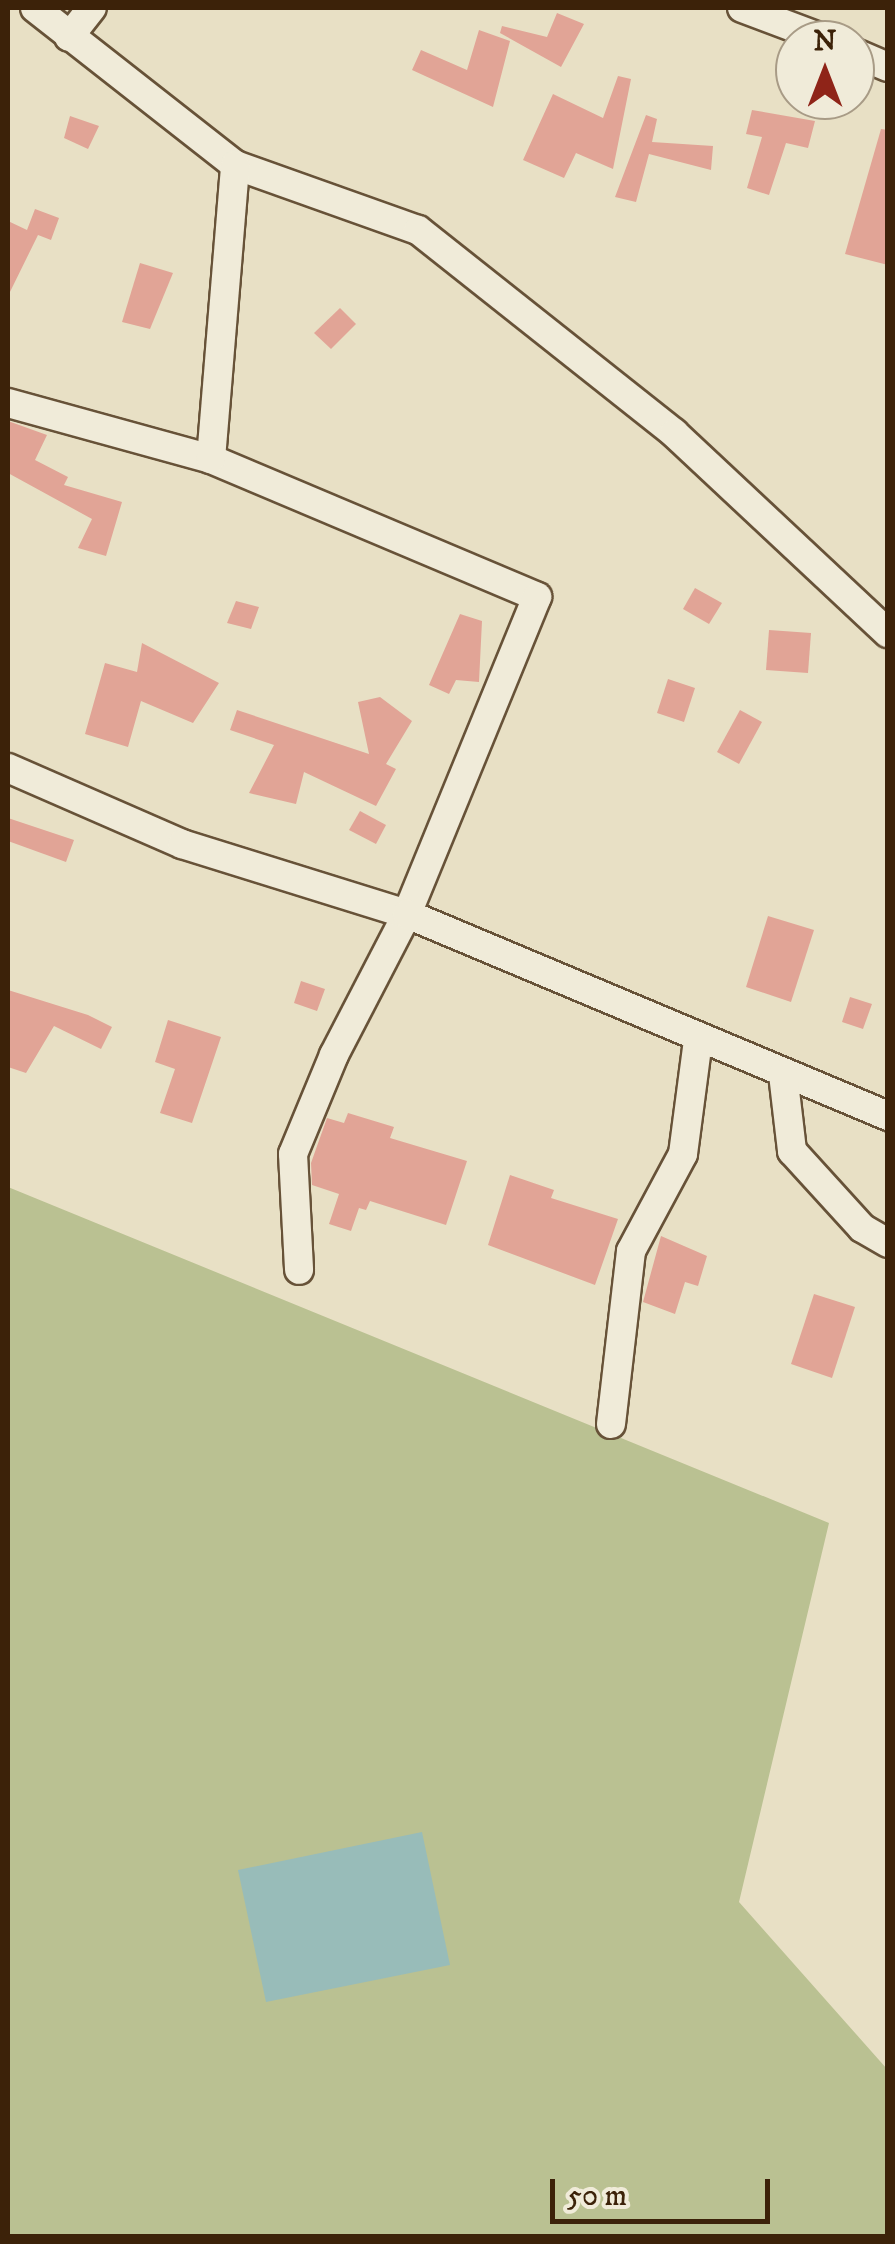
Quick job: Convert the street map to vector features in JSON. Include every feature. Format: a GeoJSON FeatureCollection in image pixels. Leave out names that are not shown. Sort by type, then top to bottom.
{"type":"FeatureCollection","features":[{"type":"Feature","properties":{"kind":"street"},"geometry":{"type":"LineString","coordinates":[[35,8],[236,165],[418,230],[674,433],[888,633]]}},
{"type":"Feature","properties":{"kind":"street"},"geometry":{"type":"LineString","coordinates":[[69,37],[92,8]]}},
{"type":"Feature","properties":{"kind":"street"},"geometry":{"type":"LineString","coordinates":[[742,8],[775,20]]}},
{"type":"Feature","properties":{"kind":"street"},"geometry":{"type":"LineString","coordinates":[[211,458],[236,165]]}},
{"type":"Feature","properties":{"kind":"street"},"geometry":{"type":"LineString","coordinates":[[8,403],[211,458],[537,597],[407,914],[334,1054],[294,1154],[299,1270]]}},
{"type":"Feature","properties":{"kind":"street"},"geometry":{"type":"LineString","coordinates":[[8,768],[182,844],[407,914],[698,1040],[888,1116]]}},
{"type":"Feature","properties":{"kind":"street"},"geometry":{"type":"LineString","coordinates":[[611,1424],[630,1252],[683,1154],[698,1040]]}},
{"type":"Feature","properties":{"kind":"street"},"geometry":{"type":"LineString","coordinates":[[784,1074],[792,1151],[862,1228],[888,1243]]}},
{"type":"Feature","properties":{"kind":"green space"},"geometry":{"type":"Polygon","coordinates":[[[8,1187],[829,1523],[739,1902],[887,2069],[887,2236],[8,2236],[8,1187]]]}},
{"type":"Feature","properties":{"kind":"water"},"geometry":{"type":"Polygon","coordinates":[[[422,1832],[450,1965],[266,2002],[238,1870],[422,1832]]]}},
{"type":"Feature","properties":{"kind":"building"},"geometry":{"type":"Polygon","coordinates":[[[557,13],[584,24],[561,67],[500,33],[502,26],[547,37],[557,13]]]}},
{"type":"Feature","properties":{"kind":"building"},"geometry":{"type":"Polygon","coordinates":[[[479,30],[510,41],[493,107],[412,70],[421,50],[467,70],[479,30]]]}},
{"type":"Feature","properties":{"kind":"building"},"geometry":{"type":"Polygon","coordinates":[[[618,76],[631,79],[613,169],[576,153],[564,178],[523,160],[553,94],[603,118],[618,76]]]}},
{"type":"Feature","properties":{"kind":"building"},"geometry":{"type":"Polygon","coordinates":[[[752,110],[775,114],[775,120],[815,121],[808,148],[786,143],[769,195],[747,188],[762,137],[746,134],[752,110]]]}},
{"type":"Feature","properties":{"kind":"building"},"geometry":{"type":"Polygon","coordinates":[[[646,115],[657,119],[652,142],[713,146],[711,170],[649,154],[636,202],[615,197],[646,115]]]}},
{"type":"Feature","properties":{"kind":"building"},"geometry":{"type":"Polygon","coordinates":[[[70,116],[99,126],[88,149],[64,138],[70,116]]]}},
{"type":"Feature","properties":{"kind":"building"},"geometry":{"type":"Polygon","coordinates":[[[881,129],[888,130],[888,265],[845,254],[881,129]]]}},
{"type":"Feature","properties":{"kind":"building"},"geometry":{"type":"Polygon","coordinates":[[[35,209],[59,218],[51,240],[38,235],[8,296],[8,221],[27,230],[35,209]]]}},
{"type":"Feature","properties":{"kind":"building"},"geometry":{"type":"Polygon","coordinates":[[[140,263],[173,273],[150,329],[122,322],[140,263]]]}},
{"type":"Feature","properties":{"kind":"building"},"geometry":{"type":"Polygon","coordinates":[[[340,308],[356,324],[331,349],[314,333],[340,308]]]}},
{"type":"Feature","properties":{"kind":"building"},"geometry":{"type":"Polygon","coordinates":[[[8,421],[47,435],[35,460],[68,477],[64,485],[122,502],[106,556],[78,548],[92,519],[8,473],[8,421]]]}},
{"type":"Feature","properties":{"kind":"building"},"geometry":{"type":"Polygon","coordinates":[[[695,588],[722,603],[709,624],[683,609],[695,588]]]}},
{"type":"Feature","properties":{"kind":"building"},"geometry":{"type":"Polygon","coordinates":[[[236,601],[259,607],[251,629],[227,623],[236,601]]]}},
{"type":"Feature","properties":{"kind":"building"},"geometry":{"type":"Polygon","coordinates":[[[460,614],[482,621],[479,682],[456,680],[449,694],[429,685],[460,614]]]}},
{"type":"Feature","properties":{"kind":"building"},"geometry":{"type":"Polygon","coordinates":[[[769,630],[811,633],[808,673],[766,670],[769,630]]]}},
{"type":"Feature","properties":{"kind":"building"},"geometry":{"type":"Polygon","coordinates":[[[142,643],[219,683],[193,723],[141,701],[128,747],[85,734],[105,663],[137,672],[142,643]]]}},
{"type":"Feature","properties":{"kind":"building"},"geometry":{"type":"Polygon","coordinates":[[[668,679],[695,688],[684,722],[657,713],[668,679]]]}},
{"type":"Feature","properties":{"kind":"building"},"geometry":{"type":"Polygon","coordinates":[[[380,697],[412,721],[386,764],[396,769],[376,806],[304,772],[296,804],[249,793],[274,745],[230,730],[237,710],[369,754],[358,702],[380,697]]]}},
{"type":"Feature","properties":{"kind":"building"},"geometry":{"type":"Polygon","coordinates":[[[740,710],[762,722],[739,764],[717,752],[740,710]]]}},
{"type":"Feature","properties":{"kind":"building"},"geometry":{"type":"Polygon","coordinates":[[[360,811],[386,825],[376,844],[349,830],[360,811]]]}},
{"type":"Feature","properties":{"kind":"building"},"geometry":{"type":"Polygon","coordinates":[[[8,818],[74,840],[66,862],[8,841],[8,818]]]}},
{"type":"Feature","properties":{"kind":"building"},"geometry":{"type":"Polygon","coordinates":[[[768,916],[814,930],[791,1002],[746,987],[768,916]]]}},
{"type":"Feature","properties":{"kind":"building"},"geometry":{"type":"Polygon","coordinates":[[[301,981],[325,989],[317,1011],[294,1003],[301,981]]]}},
{"type":"Feature","properties":{"kind":"building"},"geometry":{"type":"Polygon","coordinates":[[[8,990],[88,1015],[112,1027],[101,1049],[54,1026],[26,1073],[8,1067],[8,990]]]}},
{"type":"Feature","properties":{"kind":"building"},"geometry":{"type":"Polygon","coordinates":[[[850,997],[872,1004],[863,1029],[842,1022],[850,997]]]}},
{"type":"Feature","properties":{"kind":"building"},"geometry":{"type":"Polygon","coordinates":[[[168,1020],[221,1037],[192,1123],[160,1113],[175,1069],[155,1062],[168,1020]]]}},
{"type":"Feature","properties":{"kind":"building"},"geometry":{"type":"Polygon","coordinates":[[[348,1113],[394,1127],[390,1138],[467,1161],[446,1225],[370,1201],[366,1210],[359,1208],[351,1231],[329,1224],[339,1194],[312,1185],[311,1163],[327,1118],[344,1123],[348,1113]]]}},
{"type":"Feature","properties":{"kind":"building"},"geometry":{"type":"Polygon","coordinates":[[[510,1175],[554,1190],[551,1198],[618,1219],[595,1285],[488,1245],[510,1175]]]}},
{"type":"Feature","properties":{"kind":"building"},"geometry":{"type":"Polygon","coordinates":[[[661,1236],[707,1256],[698,1286],[685,1282],[675,1314],[643,1302],[661,1236]]]}},
{"type":"Feature","properties":{"kind":"building"},"geometry":{"type":"Polygon","coordinates":[[[814,1294],[855,1307],[832,1378],[791,1364],[814,1294]]]}}]}
